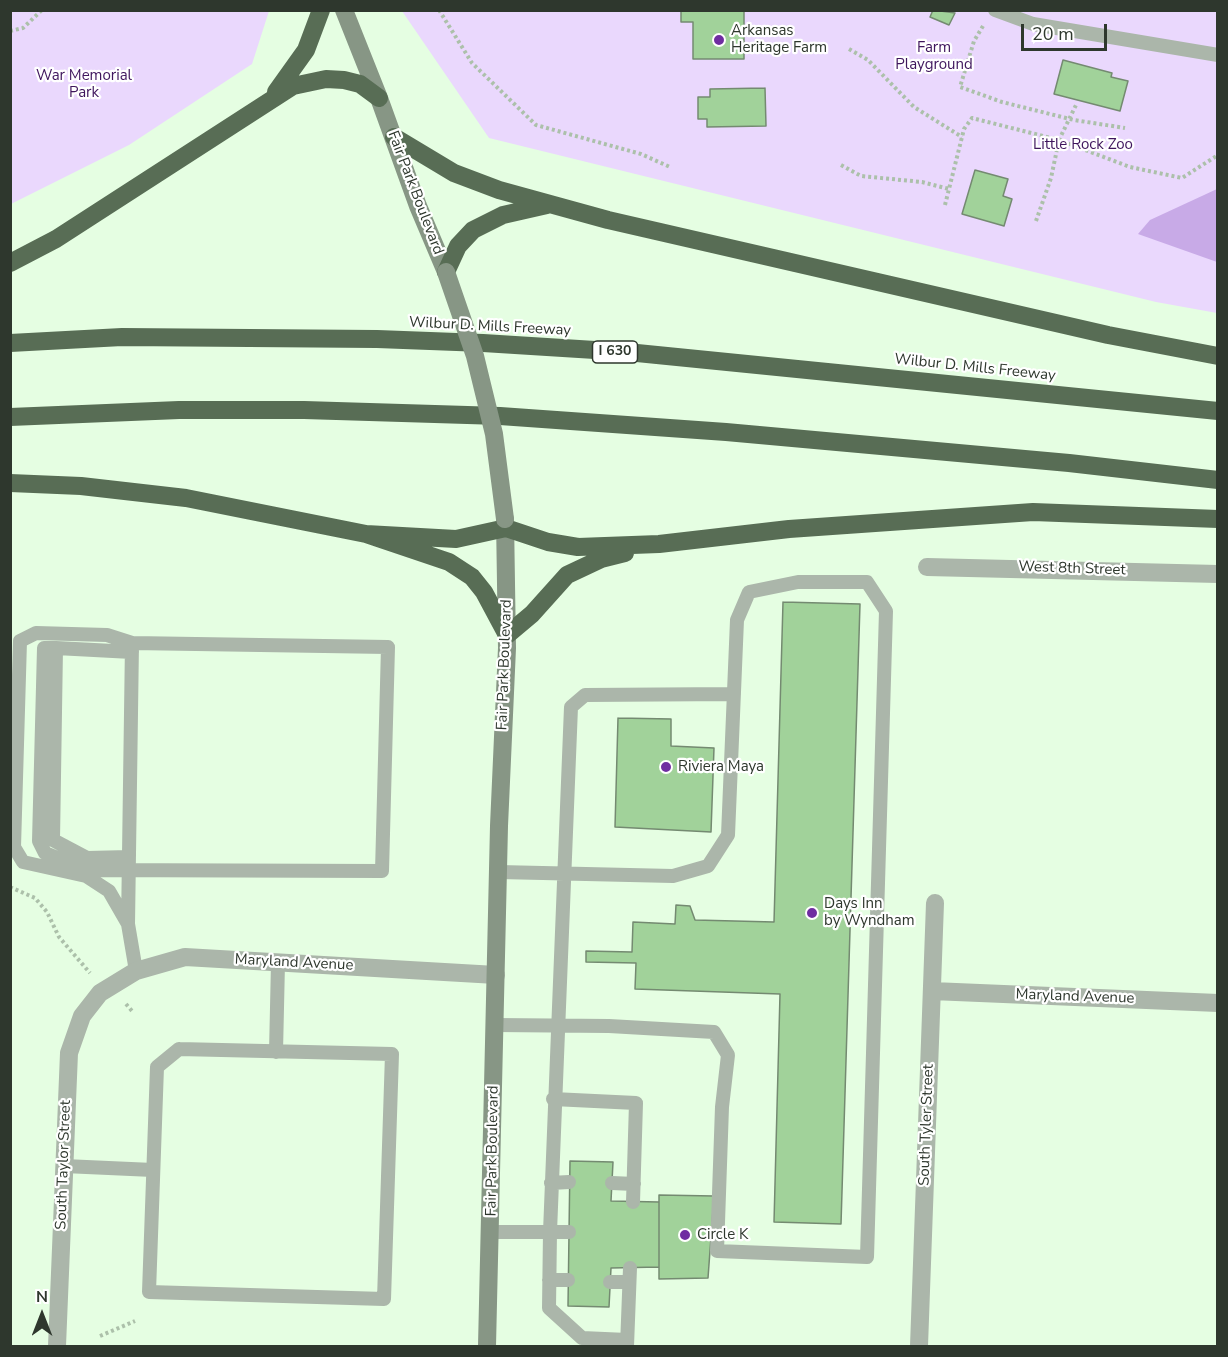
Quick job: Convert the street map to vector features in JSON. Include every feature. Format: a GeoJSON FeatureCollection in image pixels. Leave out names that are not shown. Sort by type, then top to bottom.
{"type":"FeatureCollection","features":[{"type":"Feature","properties":{"kind":"highway"},"geometry":{"type":"LineString","coordinates":[[266,104],[306,50],[321,10]]}},
{"type":"Feature","properties":{"kind":"highway"},"geometry":{"type":"LineString","coordinates":[[10,262],[56,239],[293,86],[326,79],[360,84],[379,98]]}},
{"type":"Feature","properties":{"kind":"highway"},"geometry":{"type":"LineString","coordinates":[[394,137],[454,173],[499,190],[608,220],[1097,333],[1218,356]]}},
{"type":"Feature","properties":{"kind":"highway"},"geometry":{"type":"LineString","coordinates":[[446,272],[458,246],[473,230],[503,215],[552,204]]}},
{"type":"Feature","properties":{"kind":"highway","name":"Wilbur D. Mills Freeway"},"geometry":{"type":"LineString","coordinates":[[10,343],[122,337],[483,343],[627,352],[1218,411]]}},
{"type":"Feature","properties":{"kind":"highway"},"geometry":{"type":"LineString","coordinates":[[10,417],[179,410],[327,410],[500,416],[726,432],[1069,463],[1218,480]]}},
{"type":"Feature","properties":{"kind":"highway"},"geometry":{"type":"LineString","coordinates":[[10,483],[81,486],[186,498],[366,534],[449,562],[472,577],[484,592],[507,635],[532,614],[567,575],[601,559],[659,544]]}},
{"type":"Feature","properties":{"kind":"highway"},"geometry":{"type":"LineString","coordinates":[[366,534],[456,539],[506,523],[548,542],[578,547],[659,544],[789,529],[1033,512],[1218,519]]}},
{"type":"Feature","properties":{"kind":"main road","name":"Fair Park Boulevard"},"geometry":{"type":"LineString","coordinates":[[344,10],[394,137],[417,206],[446,272],[475,356],[494,434],[506,523],[507,635],[487,1347]]}},
{"type":"Feature","properties":{"kind":"street","name":"West 8th Street"},"geometry":{"type":"LineString","coordinates":[[927,567],[1218,574]]}},
{"type":"Feature","properties":{"kind":"street","name":"South Tyler Street"},"geometry":{"type":"LineString","coordinates":[[919,1347],[935,903]]}},
{"type":"Feature","properties":{"kind":"street","name":"Maryland Avenue"},"geometry":{"type":"LineString","coordinates":[[100,993],[136,971],[185,957],[496,975]]}},
{"type":"Feature","properties":{"kind":"street","name":"Maryland Avenue"},"geometry":{"type":"LineString","coordinates":[[932,991],[1218,1003]]}},
{"type":"Feature","properties":{"kind":"street","name":"South Taylor Street"},"geometry":{"type":"LineString","coordinates":[[57,1347],[69,1053],[82,1016],[100,993]]}},
{"type":"Feature","properties":{"kind":"lane"},"geometry":{"type":"LineString","coordinates":[[991,16],[1218,54]]}},
{"type":"Feature","properties":{"kind":"lane"},"geometry":{"type":"LineString","coordinates":[[495,1025],[714,1032],[728,1055],[722,1107],[717,1251],[867,1257],[886,610],[867,582],[798,582],[749,592],[737,620],[728,835],[708,866],[673,876],[499,872]]}},
{"type":"Feature","properties":{"kind":"lane"},"geometry":{"type":"LineString","coordinates":[[128,924],[109,891],[86,876],[23,862],[14,848],[13,833],[20,641],[36,633],[107,635],[132,648]]}},
{"type":"Feature","properties":{"kind":"lane"},"geometry":{"type":"LineString","coordinates":[[388,647],[382,871],[129,864],[87,870],[45,853],[39,841],[44,648],[132,648],[388,647]]}},
{"type":"Feature","properties":{"kind":"lane"},"geometry":{"type":"LineString","coordinates":[[132,648],[128,924],[136,971]]}},
{"type":"Feature","properties":{"kind":"lane"},"geometry":{"type":"LineString","coordinates":[[630,1268],[627,1343],[582,1338],[549,1308],[554,1099],[571,707],[576,700],[585,696],[734,694]]}},
{"type":"Feature","properties":{"kind":"lane"},"geometry":{"type":"LineString","coordinates":[[276,1052],[278,963]]}},
{"type":"Feature","properties":{"kind":"lane"},"geometry":{"type":"LineString","coordinates":[[179,1049],[276,1052],[392,1054],[384,1299],[149,1292],[157,1067],[179,1049]]}},
{"type":"Feature","properties":{"kind":"lane"},"geometry":{"type":"LineString","coordinates":[[554,1099],[636,1103],[633,1202]]}},
{"type":"Feature","properties":{"kind":"lane"},"geometry":{"type":"LineString","coordinates":[[64,1166],[153,1170]]}},
{"type":"Feature","properties":{"kind":"lane"},"geometry":{"type":"LineString","coordinates":[[551,1183],[569,1182]]}},
{"type":"Feature","properties":{"kind":"lane"},"geometry":{"type":"LineString","coordinates":[[612,1183],[634,1184]]}},
{"type":"Feature","properties":{"kind":"lane"},"geometry":{"type":"LineString","coordinates":[[491,1232],[569,1232]]}},
{"type":"Feature","properties":{"kind":"lane"},"geometry":{"type":"LineString","coordinates":[[549,1280],[568,1280]]}},
{"type":"Feature","properties":{"kind":"lane"},"geometry":{"type":"LineString","coordinates":[[610,1282],[629,1282]]}},
{"type":"Feature","properties":{"kind":"path"},"geometry":{"type":"LineString","coordinates":[[10,31],[23,28],[42,10]]}},
{"type":"Feature","properties":{"kind":"path"},"geometry":{"type":"LineString","coordinates":[[439,10],[472,63],[536,125],[641,154],[670,168]]}},
{"type":"Feature","properties":{"kind":"path"},"geometry":{"type":"LineString","coordinates":[[991,16],[974,40],[960,87],[1002,102],[1071,119],[1125,128]]}},
{"type":"Feature","properties":{"kind":"path"},"geometry":{"type":"LineString","coordinates":[[849,49],[868,60],[914,107],[962,137]]}},
{"type":"Feature","properties":{"kind":"path"},"geometry":{"type":"LineString","coordinates":[[1036,221],[1051,178],[1059,140],[1076,105]]}},
{"type":"Feature","properties":{"kind":"path"},"geometry":{"type":"LineString","coordinates":[[945,205],[964,129],[972,118],[1059,140],[1130,167],[1182,178],[1218,155]]}},
{"type":"Feature","properties":{"kind":"path"},"geometry":{"type":"LineString","coordinates":[[841,165],[861,176],[922,182],[949,189]]}},
{"type":"Feature","properties":{"kind":"path"},"geometry":{"type":"LineString","coordinates":[[10,887],[35,898],[47,912],[59,937],[90,973]]}},
{"type":"Feature","properties":{"kind":"path"},"geometry":{"type":"LineString","coordinates":[[126,1004],[132,1011]]}},
{"type":"Feature","properties":{"kind":"path"},"geometry":{"type":"LineString","coordinates":[[100,1336],[135,1321]]}},
{"type":"Feature","properties":{"kind":"green space","name":"War Memorial Park"},"geometry":{"type":"Polygon","coordinates":[[[11,10],[269,11],[252,64],[129,145],[11,204],[11,10]]]}},
{"type":"Feature","properties":{"kind":"green space","name":"Little Rock Zoo"},"geometry":{"type":"Polygon","coordinates":[[[402,11],[1217,11],[1217,313],[1156,302],[489,138],[402,11]]]}},
{"type":"Feature","properties":{"kind":"shaded area"},"geometry":{"type":"Polygon","coordinates":[[[1217,189],[1217,262],[1138,234],[1150,220],[1217,189]]]}},
{"type":"Feature","properties":{"kind":"building","name":"Arkansas Heritage Farm"},"geometry":{"type":"Polygon","coordinates":[[[681,10],[744,10],[744,59],[693,59],[693,22],[681,22],[681,10]]]}},
{"type":"Feature","properties":{"kind":"building"},"geometry":{"type":"Polygon","coordinates":[[[933,10],[955,13],[949,25],[930,17],[933,10]]]}},
{"type":"Feature","properties":{"kind":"building"},"geometry":{"type":"Polygon","coordinates":[[[1063,60],[1112,73],[1111,77],[1128,81],[1120,111],[1054,94],[1063,60]]]}},
{"type":"Feature","properties":{"kind":"building","name":"Arkansas Heritage Farm"},"geometry":{"type":"Polygon","coordinates":[[[765,88],[766,126],[707,127],[707,119],[698,119],[698,97],[710,97],[710,89],[765,88]]]}},
{"type":"Feature","properties":{"kind":"building"},"geometry":{"type":"Polygon","coordinates":[[[975,170],[1008,179],[1003,196],[1012,199],[1004,226],[962,214],[975,170]]]}},
{"type":"Feature","properties":{"kind":"building","name":"Days Inn by Wyndham"},"geometry":{"type":"Polygon","coordinates":[[[783,602],[860,604],[841,1224],[774,1222],[780,994],[635,989],[636,963],[586,962],[586,951],[632,952],[633,922],[675,924],[676,905],[690,906],[695,920],[774,922],[783,602]]]}},
{"type":"Feature","properties":{"kind":"building","name":"Riviera Maya"},"geometry":{"type":"Polygon","coordinates":[[[618,718],[671,719],[671,746],[714,748],[711,832],[615,827],[618,718]]]}},
{"type":"Feature","properties":{"kind":"building","name":"Circle K"},"geometry":{"type":"Polygon","coordinates":[[[570,1161],[613,1162],[611,1201],[659,1202],[659,1267],[611,1268],[609,1307],[568,1306],[570,1161]]]}},
{"type":"Feature","properties":{"kind":"building","name":"Circle K"},"geometry":{"type":"Polygon","coordinates":[[[659,1195],[714,1196],[708,1278],[659,1279],[659,1195]]]}},
{"type":"Feature","properties":{"kind":"place","name":"Arkansas Heritage Farm"},"geometry":{"type":"Point","coordinates":[719,40]}},
{"type":"Feature","properties":{"kind":"place","name":"Riviera Maya"},"geometry":{"type":"Point","coordinates":[666,767]}},
{"type":"Feature","properties":{"kind":"place","name":"Days Inn by Wyndham"},"geometry":{"type":"Point","coordinates":[812,913]}},
{"type":"Feature","properties":{"kind":"place","name":"Circle K"},"geometry":{"type":"Point","coordinates":[685,1235]}},
{"type":"Feature","properties":{"kind":"park label","name":"Farm Playground"},"geometry":{"type":"Point","coordinates":[934,56]}}]}
